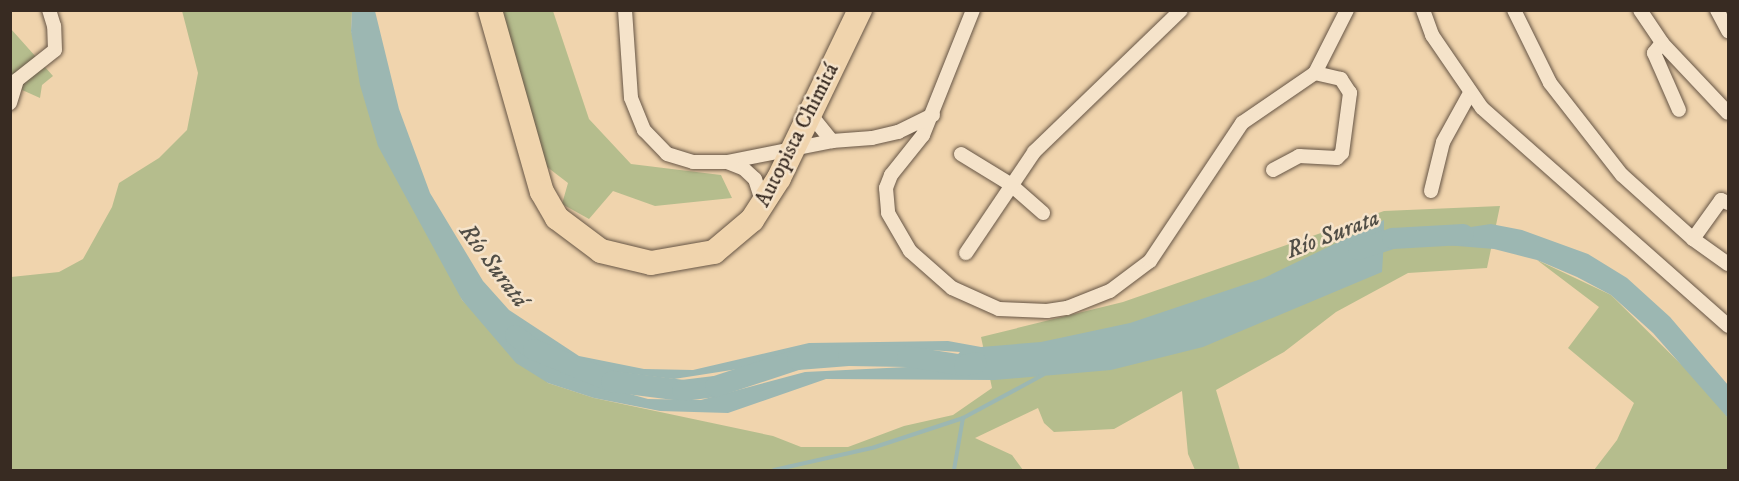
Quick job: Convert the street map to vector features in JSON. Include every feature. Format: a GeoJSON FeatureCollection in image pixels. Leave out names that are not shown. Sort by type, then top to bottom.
{"type":"FeatureCollection","features":[{"type":"Feature","properties":{"kind":"highway","name":"Autopista Chimitá"},"geometry":{"type":"LineString","coordinates":[[490,10],[542,192],[557,218],[601,251],[633,261],[651,263],[697,258],[731,241],[763,206],[860,10]]}},
{"type":"Feature","properties":{"kind":"street"},"geometry":{"type":"LineString","coordinates":[[10,103],[17,80],[55,50],[54,26],[48,10]]}},
{"type":"Feature","properties":{"kind":"street"},"geometry":{"type":"LineString","coordinates":[[625,10],[631,98],[644,130],[668,154],[693,162],[728,162],[832,141],[898,132],[933,115]]}},
{"type":"Feature","properties":{"kind":"street"},"geometry":{"type":"LineString","coordinates":[[973,10],[933,115],[886,188],[888,213],[899,235],[929,270],[975,300],[999,309],[1047,312],[1067,308],[1110,291],[1144,266],[1166,240],[1242,123],[1315,72],[1347,10]]}},
{"type":"Feature","properties":{"kind":"street"},"geometry":{"type":"LineString","coordinates":[[966,253],[1010,184],[1034,152],[1181,10]]}},
{"type":"Feature","properties":{"kind":"street"},"geometry":{"type":"LineString","coordinates":[[1423,10],[1432,35],[1470,93],[1546,168],[1728,326]]}},
{"type":"Feature","properties":{"kind":"street"},"geometry":{"type":"LineString","coordinates":[[1514,10],[1550,83],[1622,175],[1693,239],[1728,264]]}},
{"type":"Feature","properties":{"kind":"street"},"geometry":{"type":"LineString","coordinates":[[1640,10],[1662,44],[1728,113]]}},
{"type":"Feature","properties":{"kind":"street"},"geometry":{"type":"LineString","coordinates":[[1717,10],[1728,31]]}},
{"type":"Feature","properties":{"kind":"street"},"geometry":{"type":"LineString","coordinates":[[1662,44],[1654,53],[1679,110]]}},
{"type":"Feature","properties":{"kind":"street"},"geometry":{"type":"LineString","coordinates":[[1273,170],[1299,156],[1337,158],[1342,153],[1350,93],[1341,79],[1315,72]]}},
{"type":"Feature","properties":{"kind":"street"},"geometry":{"type":"LineString","coordinates":[[1431,191],[1443,142],[1470,93]]}},
{"type":"Feature","properties":{"kind":"street"},"geometry":{"type":"LineString","coordinates":[[810,114],[832,141]]}},
{"type":"Feature","properties":{"kind":"street"},"geometry":{"type":"LineString","coordinates":[[961,154],[1010,184],[1043,213]]}},
{"type":"Feature","properties":{"kind":"street"},"geometry":{"type":"LineString","coordinates":[[728,162],[743,168],[754,179],[763,206]]}},
{"type":"Feature","properties":{"kind":"street"},"geometry":{"type":"LineString","coordinates":[[1693,239],[1721,200],[1728,203]]}},
{"type":"Feature","properties":{"kind":"green space"},"geometry":{"type":"Polygon","coordinates":[[[182,11],[352,11],[351,31],[462,300],[548,383],[594,398],[773,436],[801,447],[848,447],[904,426],[953,415],[992,388],[981,337],[1123,302],[1384,211],[1500,206],[1487,268],[1408,273],[1336,312],[1284,352],[1216,390],[1240,470],[1195,470],[1188,454],[1182,391],[1114,429],[1054,432],[1044,423],[1038,408],[975,438],[1012,455],[1023,470],[11,470],[11,277],[59,272],[83,259],[112,207],[119,183],[159,158],[187,130],[198,73],[182,11]]]}},
{"type":"Feature","properties":{"kind":"green space"},"geometry":{"type":"Polygon","coordinates":[[[495,11],[553,11],[589,119],[631,164],[721,175],[732,198],[655,206],[613,191],[589,219],[562,204],[568,183],[538,160],[495,11]]]}},
{"type":"Feature","properties":{"kind":"green space"},"geometry":{"type":"Polygon","coordinates":[[[11,29],[53,76],[42,85],[40,98],[11,85],[11,29]]]}},
{"type":"Feature","properties":{"kind":"green space"},"geometry":{"type":"Polygon","coordinates":[[[1537,260],[1611,295],[1707,390],[1728,418],[1728,470],[1594,470],[1617,440],[1634,403],[1568,348],[1599,307],[1537,260]]]}},
{"type":"Feature","properties":{"kind":"water"},"geometry":{"type":"Polygon","coordinates":[[[352,11],[375,11],[399,109],[430,193],[483,281],[509,310],[579,356],[644,369],[693,370],[809,343],[948,341],[981,347],[1041,342],[1130,323],[1264,278],[1384,220],[1382,272],[1203,347],[1111,370],[995,380],[826,379],[728,413],[660,411],[594,398],[548,383],[516,363],[462,300],[378,146],[360,85],[351,31],[352,11]],[[530,346],[572,373],[601,386],[648,399],[701,400],[805,372],[948,365],[960,352],[869,346],[817,348],[738,369],[674,379],[590,369],[530,346]]]}},
{"type":"Feature","properties":{"kind":"water"},"geometry":{"type":"Polygon","coordinates":[[[1491,224],[1522,230],[1588,254],[1627,278],[1670,317],[1728,385],[1728,418],[1653,333],[1611,295],[1537,260],[1494,249],[1384,240],[1491,224]]]}},
{"type":"Feature","properties":{"kind":"waterway","name":"Río Surata"},"geometry":{"type":"LineString","coordinates":[[1358,249],[1392,238],[1463,234]]}},
{"type":"Feature","properties":{"kind":"waterway","name":"Río Suratá"},"geometry":{"type":"LineString","coordinates":[[515,335],[533,349],[611,381],[682,390],[715,386],[797,359],[848,355],[907,356],[964,365],[976,362]]}},
{"type":"Feature","properties":{"kind":"waterway"},"geometry":{"type":"LineString","coordinates":[[774,470],[872,448],[963,418],[1043,375]]}},
{"type":"Feature","properties":{"kind":"waterway"},"geometry":{"type":"LineString","coordinates":[[954,470],[963,418]]}}]}
